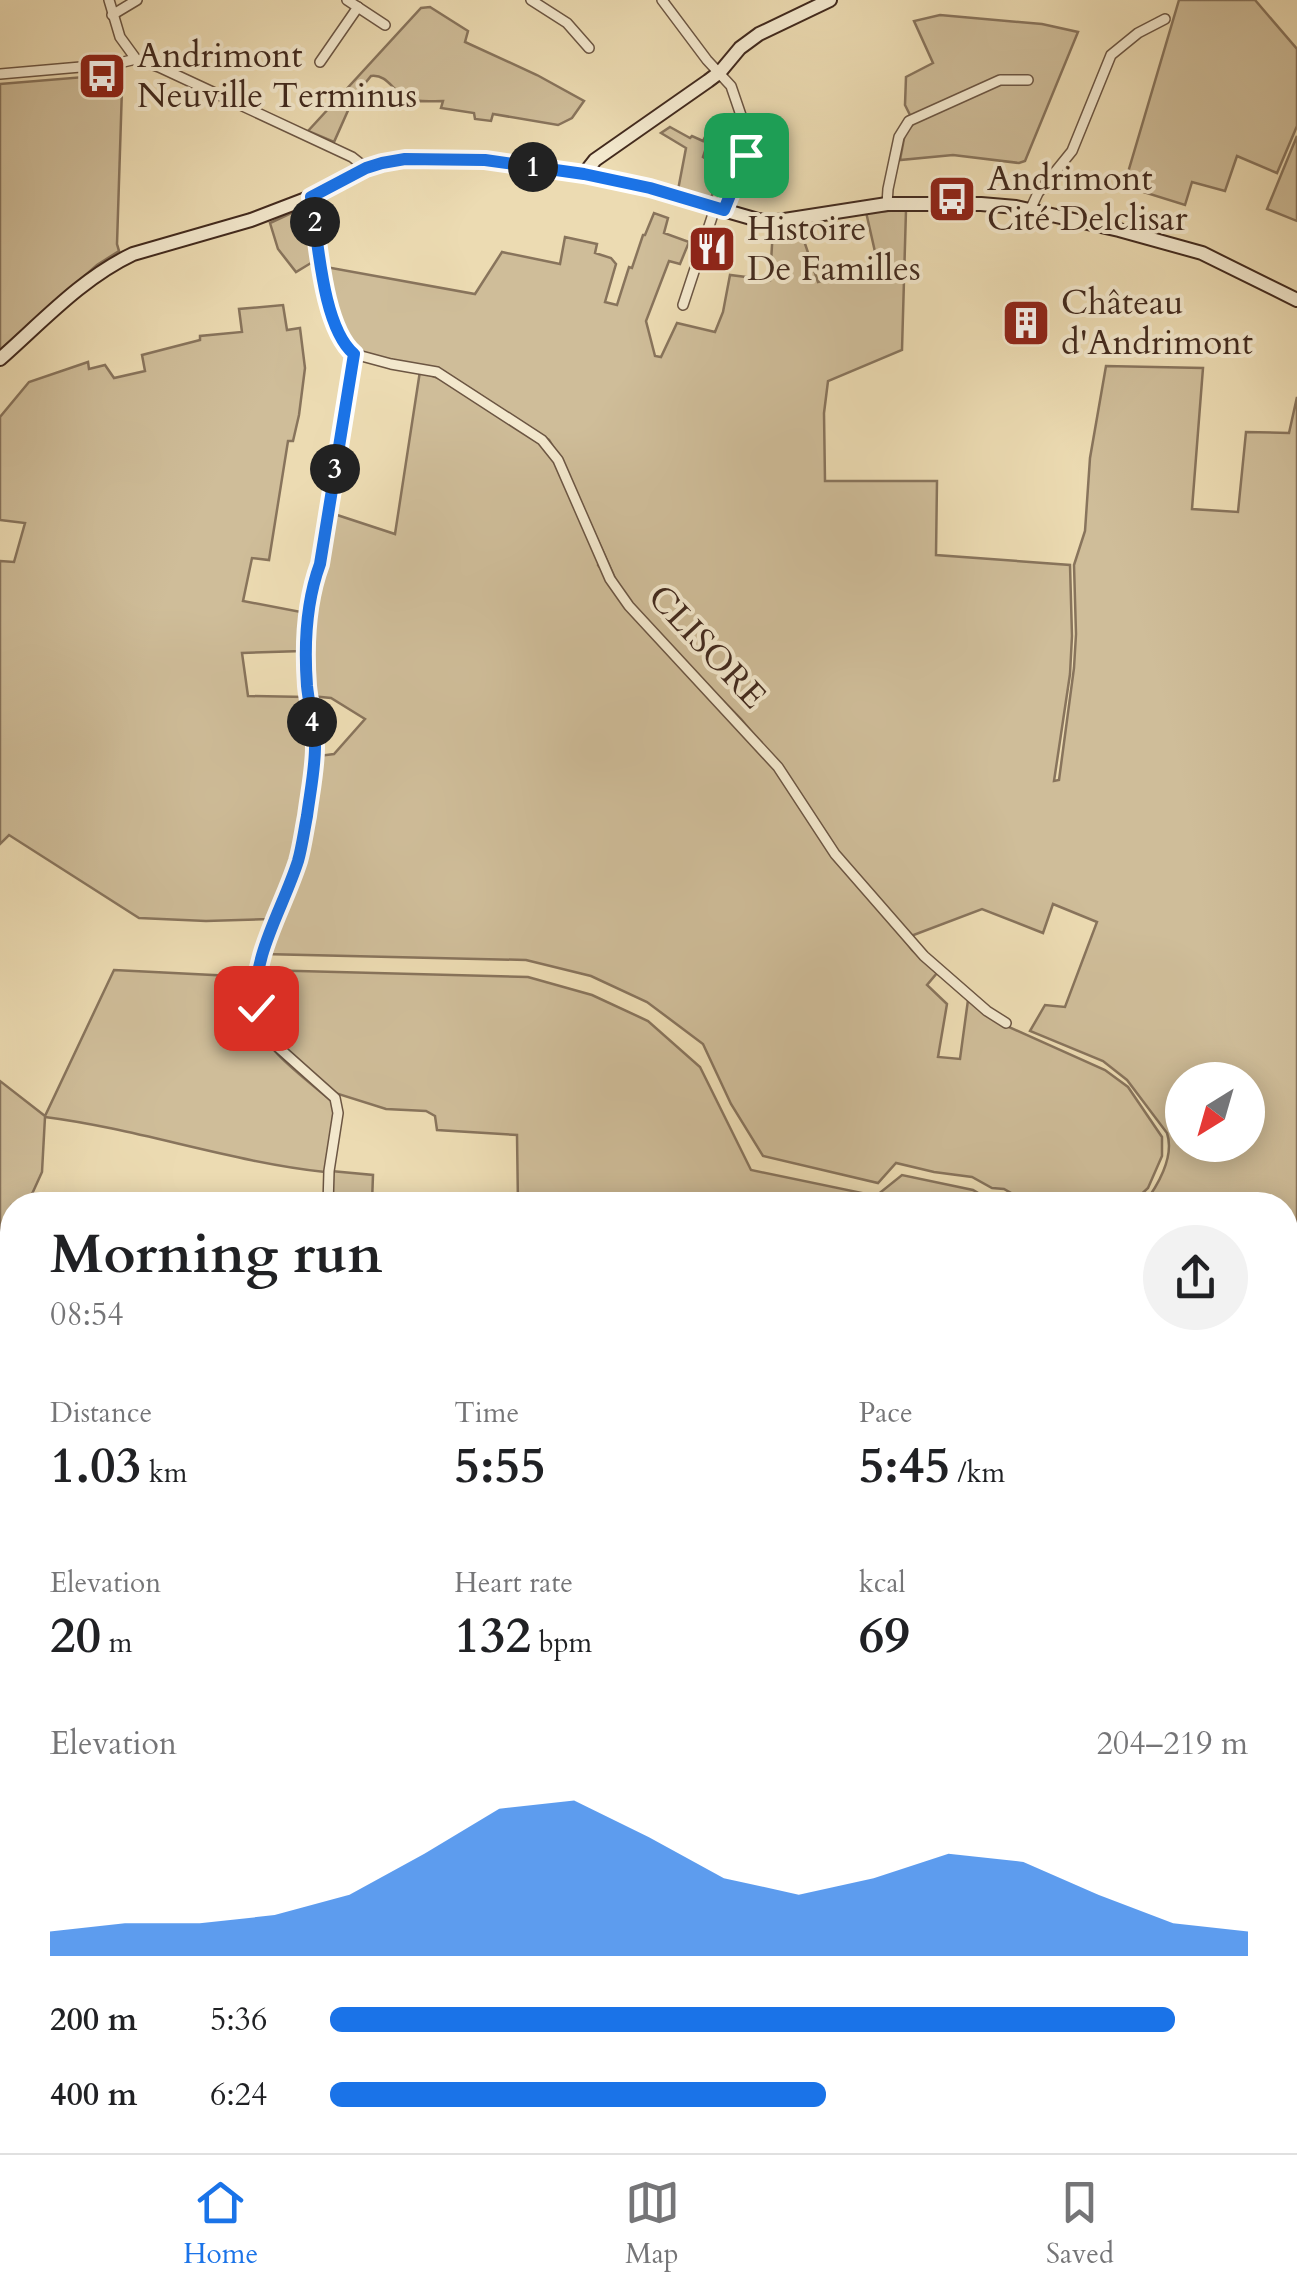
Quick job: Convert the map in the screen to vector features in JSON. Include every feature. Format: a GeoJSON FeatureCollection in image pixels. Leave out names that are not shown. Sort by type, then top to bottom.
{"type":"FeatureCollection","features":[{"type":"Feature","properties":{"kind":"street"},"geometry":{"type":"LineString","coordinates":[[109,0],[120,37],[136,59]]}},
{"type":"Feature","properties":{"kind":"street"},"geometry":{"type":"LineString","coordinates":[[112,14],[137,0]]}},
{"type":"Feature","properties":{"kind":"street"},"geometry":{"type":"LineString","coordinates":[[347,0],[385,25]]}},
{"type":"Feature","properties":{"kind":"street"},"geometry":{"type":"LineString","coordinates":[[531,0],[566,23],[590,48]]}},
{"type":"Feature","properties":{"kind":"street"},"geometry":{"type":"LineString","coordinates":[[662,0],[731,86],[745,127],[746,155],[682,305]]}},
{"type":"Feature","properties":{"kind":"street"},"geometry":{"type":"LineString","coordinates":[[584,174],[595,160],[720,72],[740,48],[830,0]]}},
{"type":"Feature","properties":{"kind":"street"},"geometry":{"type":"LineString","coordinates":[[320,62],[358,7]]}},
{"type":"Feature","properties":{"kind":"street"},"geometry":{"type":"LineString","coordinates":[[1030,210],[1038,193],[1072,151],[1111,55],[1138,33],[1165,20]]}},
{"type":"Feature","properties":{"kind":"street"},"geometry":{"type":"LineString","coordinates":[[0,74],[136,59],[352,157],[366,168]]}},
{"type":"Feature","properties":{"kind":"street"},"geometry":{"type":"LineString","coordinates":[[887,204],[899,137],[909,120],[1000,80],[1028,80]]}},
{"type":"Feature","properties":{"kind":"street"},"geometry":{"type":"LineString","coordinates":[[0,359],[84,284],[114,263],[251,220],[311,197],[366,168],[405,159],[485,160],[584,174],[650,188],[758,220],[778,221],[887,204],[980,204],[1030,210],[1202,253],[1297,300]]}},
{"type":"Feature","properties":{"kind":"street"},"geometry":{"type":"LineString","coordinates":[[311,197],[330,316],[339,338],[354,354],[307,624],[307,684],[315,745],[312,778],[298,861],[267,934],[255,992],[258,1022],[267,1034],[336,1098],[338,1113],[328,1192]]}},
{"type":"Feature","properties":{"kind":"street","name":"CLISORE"},"geometry":{"type":"LineString","coordinates":[[354,354],[437,372],[542,440],[558,460],[610,579],[629,606],[778,767],[835,854],[924,956],[1006,1023]]}},
{"type":"Feature","properties":{"kind":"shaded area"},"geometry":{"type":"Polygon","coordinates":[[[1179,0],[1255,0],[1297,49],[1297,126],[1277,173],[1237,156],[1225,191],[1192,182],[1185,205],[1124,186],[1179,0]]]}},
{"type":"Feature","properties":{"kind":"shaded area"},"geometry":{"type":"Polygon","coordinates":[[[430,7],[468,31],[465,42],[584,101],[572,118],[558,125],[493,114],[491,121],[475,119],[474,113],[441,108],[443,101],[407,98],[386,80],[371,76],[354,97],[334,142],[308,131],[421,8],[430,7]]]}},
{"type":"Feature","properties":{"kind":"shaded area"},"geometry":{"type":"Polygon","coordinates":[[[940,15],[1042,24],[1078,32],[1025,161],[953,155],[900,160],[905,133],[914,123],[905,105],[906,77],[933,63],[914,21],[940,15]]]}},
{"type":"Feature","properties":{"kind":"shaded area"},"geometry":{"type":"Polygon","coordinates":[[[84,77],[86,87],[92,91],[122,88],[119,251],[97,265],[0,350],[0,84],[84,77]]]}},
{"type":"Feature","properties":{"kind":"shaded area"},"geometry":{"type":"Polygon","coordinates":[[[670,127],[690,138],[709,139],[703,157],[717,166],[712,196],[678,190],[686,148],[661,133],[670,127]]]}},
{"type":"Feature","properties":{"kind":"shaded area"},"geometry":{"type":"Polygon","coordinates":[[[1297,136],[1297,221],[1267,209],[1297,136]]]}},
{"type":"Feature","properties":{"kind":"shaded area"},"geometry":{"type":"Polygon","coordinates":[[[302,208],[309,211],[315,254],[311,263],[296,272],[278,249],[270,223],[302,208]]]}},
{"type":"Feature","properties":{"kind":"shaded area"},"geometry":{"type":"Polygon","coordinates":[[[906,210],[902,350],[828,381],[824,413],[825,481],[937,481],[936,555],[1070,565],[1070,674],[1054,781],[1059,780],[1074,668],[1074,565],[1085,531],[1090,458],[1106,366],[1203,368],[1192,509],[1238,512],[1246,432],[1289,433],[1297,397],[1297,1192],[1152,1192],[1167,1162],[1265,1162],[1265,1062],[1165,1062],[1165,1130],[1127,1080],[1103,1061],[1030,1031],[1045,1005],[1065,1007],[1097,922],[1053,904],[1043,933],[982,909],[911,936],[836,850],[785,772],[741,719],[642,618],[619,587],[549,440],[443,371],[361,354],[350,346],[337,326],[330,304],[326,267],[475,294],[502,252],[560,264],[565,237],[597,244],[595,253],[616,264],[605,302],[617,305],[629,267],[632,268],[654,213],[668,218],[664,233],[689,242],[680,264],[669,261],[646,321],[655,356],[661,357],[677,323],[715,332],[730,275],[770,280],[773,228],[799,226],[818,282],[878,265],[866,212],[906,210]]]}},
{"type":"Feature","properties":{"kind":"shaded area"},"geometry":{"type":"Polygon","coordinates":[[[283,305],[287,330],[300,328],[305,368],[299,415],[293,441],[288,441],[269,560],[252,558],[243,601],[301,612],[302,651],[242,653],[248,696],[306,697],[312,745],[310,780],[288,880],[269,919],[139,918],[9,835],[0,844],[0,561],[14,562],[25,523],[0,520],[0,417],[29,382],[88,362],[89,369],[105,365],[114,378],[145,371],[142,355],[200,340],[200,336],[242,332],[239,309],[283,305]]]}},
{"type":"Feature","properties":{"kind":"shaded area"},"geometry":{"type":"Polygon","coordinates":[[[420,371],[451,383],[549,450],[598,565],[633,614],[780,775],[912,950],[937,973],[927,985],[947,1004],[938,1057],[960,1059],[968,1000],[1000,1023],[1105,1070],[1128,1087],[1162,1137],[1162,1156],[1148,1188],[1144,1192],[1009,1192],[972,1177],[896,1163],[878,1183],[763,1156],[731,1104],[703,1044],[647,1002],[591,976],[526,960],[264,954],[303,855],[318,756],[334,754],[365,719],[331,698],[311,696],[311,614],[331,513],[395,534],[420,371]]]}},
{"type":"Feature","properties":{"kind":"shaded area"},"geometry":{"type":"Polygon","coordinates":[[[114,970],[252,977],[251,1007],[259,1030],[288,1065],[335,1104],[335,1131],[325,1172],[45,1117],[42,1172],[33,1192],[0,1192],[0,1081],[45,1116],[114,970]]]}},
{"type":"Feature","properties":{"kind":"shaded area"},"geometry":{"type":"Polygon","coordinates":[[[260,970],[528,977],[592,995],[648,1021],[700,1067],[751,1170],[857,1192],[518,1192],[517,1135],[437,1130],[435,1116],[426,1111],[386,1109],[335,1093],[285,1049],[261,1021],[260,970]]]}},
{"type":"Feature","properties":{"kind":"shaded area"},"geometry":{"type":"Polygon","coordinates":[[[331,1171],[373,1175],[372,1192],[331,1192],[331,1171]]]}},
{"type":"Feature","properties":{"kind":"shaded area"},"geometry":{"type":"Polygon","coordinates":[[[902,1175],[976,1192],[881,1192],[902,1175]]]}},
{"type":"Feature","properties":{"kind":"place","name":"Andrimont Neuville Terminus"},"geometry":{"type":"Point","coordinates":[102,76]}},
{"type":"Feature","properties":{"kind":"place","name":"Andrimont Cité Delclisar"},"geometry":{"type":"Point","coordinates":[952,199]}},
{"type":"Feature","properties":{"kind":"place","name":"Histoire De Familles"},"geometry":{"type":"Point","coordinates":[712,249]}},
{"type":"Feature","properties":{"kind":"place","name":"Château d'Andrimont"},"geometry":{"type":"Point","coordinates":[1026,323]}},
{"type":"Feature","properties":{"kind":"route"},"geometry":{"type":"LineString","coordinates":[[256,1008],[259,964],[267,934],[298,861],[306,818],[315,745],[307,684],[307,624],[354,354],[339,338],[330,316],[311,197],[382,163],[405,159],[485,160],[584,174],[724,210],[746,155]]}}]}
